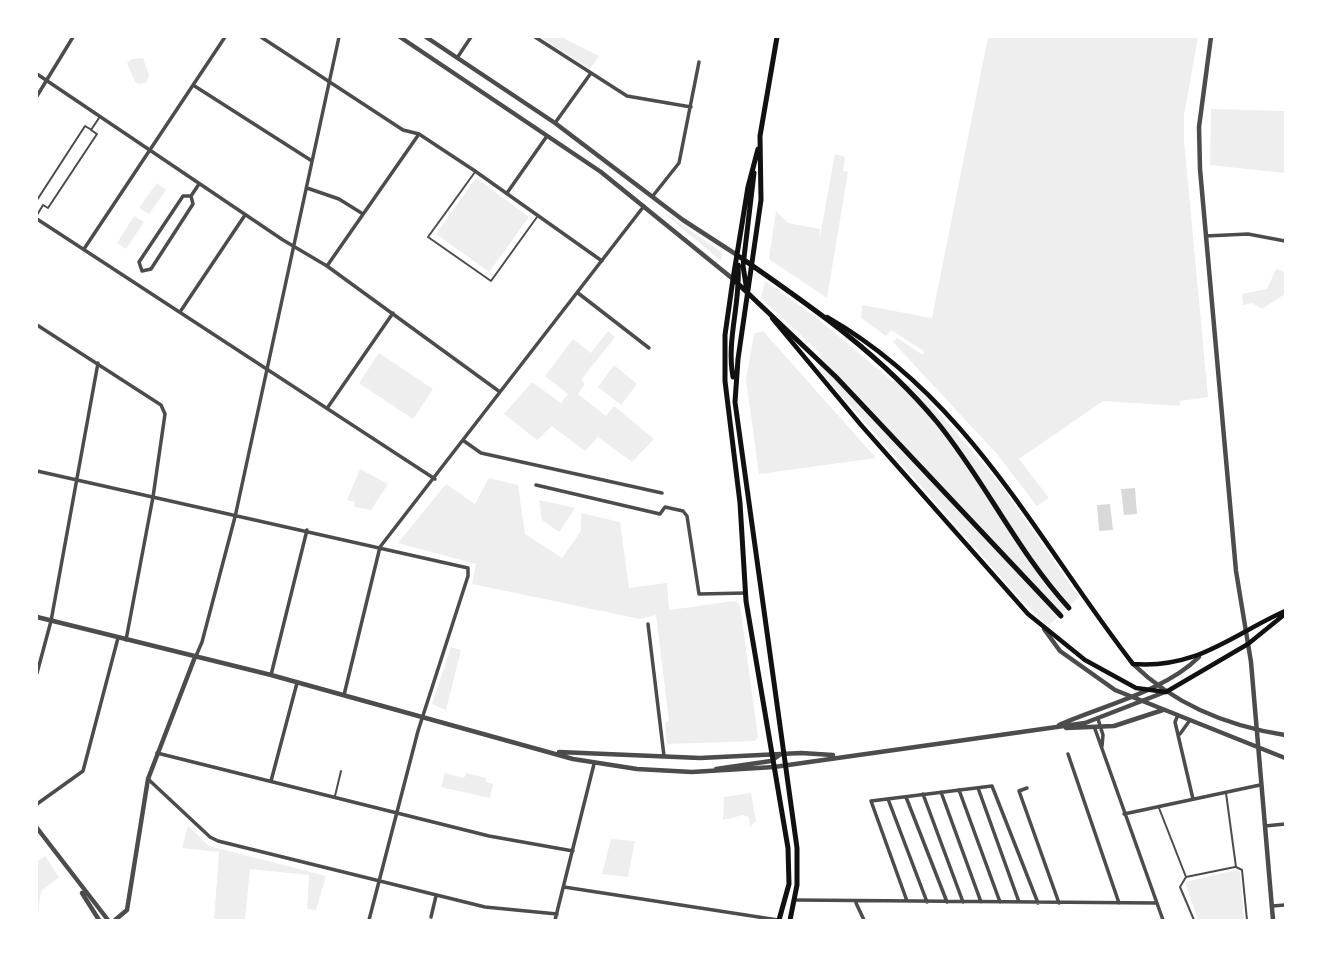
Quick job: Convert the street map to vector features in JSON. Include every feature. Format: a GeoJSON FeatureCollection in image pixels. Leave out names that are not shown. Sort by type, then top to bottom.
{"type":"FeatureCollection","features":[{"type":"Feature","properties":{"kind":"main road"},"geometry":{"type":"LineString","coordinates":[[777,37],[733,279],[725,335],[724,372],[740,503],[746,593],[790,870],[787,898],[778,920]]}},
{"type":"Feature","properties":{"kind":"main road"},"geometry":{"type":"LineString","coordinates":[[735,387],[761,200],[762,166],[759,147]]}},
{"type":"Feature","properties":{"kind":"main road"},"geometry":{"type":"LineString","coordinates":[[748,294],[744,279],[744,260],[754,188],[754,166]]}},
{"type":"Feature","properties":{"kind":"main road"},"geometry":{"type":"LineString","coordinates":[[737,255],[824,315],[879,348],[940,405],[1030,518],[1133,664],[1167,665],[1199,657],[1246,629],[1285,612]]}},
{"type":"Feature","properties":{"kind":"main road"},"geometry":{"type":"LineString","coordinates":[[737,255],[739,285],[731,366],[782,754],[797,848],[795,900],[790,920]]}},
{"type":"Feature","properties":{"kind":"main road"},"geometry":{"type":"LineString","coordinates":[[733,279],[769,315],[860,425],[1044,629],[1085,660],[1143,690],[1166,692],[1248,644],[1285,612]]}},
{"type":"Feature","properties":{"kind":"main road"},"geometry":{"type":"LineString","coordinates":[[769,315],[793,334],[836,377],[1061,616]]}},
{"type":"Feature","properties":{"kind":"main road"},"geometry":{"type":"LineString","coordinates":[[824,315],[883,365],[938,424],[1032,562],[1069,608]]}},
{"type":"Feature","properties":{"kind":"street"},"geometry":{"type":"LineString","coordinates":[[37,96],[73,37]]}},
{"type":"Feature","properties":{"kind":"street"},"geometry":{"type":"LineString","coordinates":[[84,249],[225,37]]}},
{"type":"Feature","properties":{"kind":"street"},"geometry":{"type":"LineString","coordinates":[[261,37],[403,131],[419,134],[507,192],[602,261]]}},
{"type":"Feature","properties":{"kind":"street"},"geometry":{"type":"LineString","coordinates":[[115,920],[127,910],[148,779],[202,642],[235,517],[339,37]]}},
{"type":"Feature","properties":{"kind":"street"},"geometry":{"type":"LineString","coordinates":[[400,37],[548,135],[644,205],[733,279]]}},
{"type":"Feature","properties":{"kind":"street"},"geometry":{"type":"LineString","coordinates":[[426,37],[555,123],[652,197],[737,255]]}},
{"type":"Feature","properties":{"kind":"street"},"geometry":{"type":"LineString","coordinates":[[457,58],[471,37]]}},
{"type":"Feature","properties":{"kind":"street"},"geometry":{"type":"LineString","coordinates":[[535,37],[627,96],[691,107]]}},
{"type":"Feature","properties":{"kind":"street"},"geometry":{"type":"LineString","coordinates":[[1212,37],[1199,127],[1206,236],[1236,571],[1248,644],[1273,920]]}},
{"type":"Feature","properties":{"kind":"street"},"geometry":{"type":"LineString","coordinates":[[652,197],[679,163],[699,62]]}},
{"type":"Feature","properties":{"kind":"street"},"geometry":{"type":"LineString","coordinates":[[555,123],[591,73]]}},
{"type":"Feature","properties":{"kind":"street"},"geometry":{"type":"LineString","coordinates":[[37,74],[199,184],[327,266],[500,392]]}},
{"type":"Feature","properties":{"kind":"street"},"geometry":{"type":"LineString","coordinates":[[193,85],[312,161]]}},
{"type":"Feature","properties":{"kind":"street"},"geometry":{"type":"LineString","coordinates":[[327,266],[419,134]]}},
{"type":"Feature","properties":{"kind":"street"},"geometry":{"type":"LineString","coordinates":[[507,192],[548,135]]}},
{"type":"Feature","properties":{"kind":"street"},"geometry":{"type":"LineString","coordinates":[[191,196],[183,196],[139,262],[142,271],[151,269],[193,204],[191,196],[199,184]]}},
{"type":"Feature","properties":{"kind":"street"},"geometry":{"type":"LineString","coordinates":[[307,188],[339,199],[363,214]]}},
{"type":"Feature","properties":{"kind":"street"},"geometry":{"type":"LineString","coordinates":[[344,697],[380,547],[644,205]]}},
{"type":"Feature","properties":{"kind":"street"},"geometry":{"type":"LineString","coordinates":[[180,312],[246,215]]}},
{"type":"Feature","properties":{"kind":"street"},"geometry":{"type":"LineString","coordinates":[[37,217],[435,479]]}},
{"type":"Feature","properties":{"kind":"street"},"geometry":{"type":"LineString","coordinates":[[1206,236],[1248,234],[1285,241]]}},
{"type":"Feature","properties":{"kind":"street"},"geometry":{"type":"LineString","coordinates":[[578,293],[649,348]]}},
{"type":"Feature","properties":{"kind":"street"},"geometry":{"type":"LineString","coordinates":[[328,407],[393,313]]}},
{"type":"Feature","properties":{"kind":"street"},"geometry":{"type":"LineString","coordinates":[[37,325],[161,405],[165,414],[153,497],[126,640]]}},
{"type":"Feature","properties":{"kind":"street"},"geometry":{"type":"LineString","coordinates":[[37,673],[51,621],[98,363]]}},
{"type":"Feature","properties":{"kind":"street"},"geometry":{"type":"LineString","coordinates":[[464,441],[481,453],[662,493]]}},
{"type":"Feature","properties":{"kind":"street"},"geometry":{"type":"LineString","coordinates":[[37,471],[468,568],[468,576],[422,718],[369,920]]}},
{"type":"Feature","properties":{"kind":"street"},"geometry":{"type":"LineString","coordinates":[[536,485],[660,514],[665,507],[683,511],[687,516],[699,594],[746,593]]}},
{"type":"Feature","properties":{"kind":"street"},"geometry":{"type":"LineString","coordinates":[[271,676],[307,530]]}},
{"type":"Feature","properties":{"kind":"street"},"geometry":{"type":"LineString","coordinates":[[37,617],[271,676],[594,764],[706,772],[773,761],[782,754],[839,756]]}},
{"type":"Feature","properties":{"kind":"street"},"geometry":{"type":"LineString","coordinates":[[648,624],[664,758]]}},
{"type":"Feature","properties":{"kind":"street"},"geometry":{"type":"LineString","coordinates":[[1044,629],[1060,651],[1077,665],[1130,696],[1285,758]]}},
{"type":"Feature","properties":{"kind":"street"},"geometry":{"type":"LineString","coordinates":[[37,804],[83,771],[118,638]]}},
{"type":"Feature","properties":{"kind":"street"},"geometry":{"type":"LineString","coordinates":[[1051,728],[1143,690],[1189,667],[1199,657]]}},
{"type":"Feature","properties":{"kind":"street"},"geometry":{"type":"LineString","coordinates":[[1133,664],[1154,684],[1206,714],[1254,729],[1285,734]]}},
{"type":"Feature","properties":{"kind":"street"},"geometry":{"type":"LineString","coordinates":[[271,781],[297,683]]}},
{"type":"Feature","properties":{"kind":"street"},"geometry":{"type":"LineString","coordinates":[[551,751],[773,761],[784,766],[1098,719],[1166,692]]}},
{"type":"Feature","properties":{"kind":"street"},"geometry":{"type":"LineString","coordinates":[[1051,728],[1102,728],[1167,711]]}},
{"type":"Feature","properties":{"kind":"street"},"geometry":{"type":"LineString","coordinates":[[1178,715],[1175,722],[1180,734],[1193,799]]}},
{"type":"Feature","properties":{"kind":"street"},"geometry":{"type":"LineString","coordinates":[[1098,719],[1102,728],[1102,748]]}},
{"type":"Feature","properties":{"kind":"street"},"geometry":{"type":"LineString","coordinates":[[1180,734],[1190,720]]}},
{"type":"Feature","properties":{"kind":"street"},"geometry":{"type":"LineString","coordinates":[[1095,729],[1163,920]]}},
{"type":"Feature","properties":{"kind":"street"},"geometry":{"type":"LineString","coordinates":[[157,753],[489,836],[573,851]]}},
{"type":"Feature","properties":{"kind":"street"},"geometry":{"type":"LineString","coordinates":[[1068,754],[1119,903]]}},
{"type":"Feature","properties":{"kind":"street"},"geometry":{"type":"LineString","coordinates":[[555,920],[596,755]]}},
{"type":"Feature","properties":{"kind":"street"},"geometry":{"type":"LineString","coordinates":[[148,779],[209,837],[218,841],[485,907],[557,914]]}},
{"type":"Feature","properties":{"kind":"street"},"geometry":{"type":"LineString","coordinates":[[1124,814],[1260,785]]}},
{"type":"Feature","properties":{"kind":"street"},"geometry":{"type":"LineString","coordinates":[[907,901],[871,801],[992,786],[1038,903]]}},
{"type":"Feature","properties":{"kind":"street"},"geometry":{"type":"LineString","coordinates":[[978,788],[1019,902]]}},
{"type":"Feature","properties":{"kind":"street"},"geometry":{"type":"LineString","coordinates":[[1027,788],[1019,791],[1059,903]]}},
{"type":"Feature","properties":{"kind":"street"},"geometry":{"type":"LineString","coordinates":[[959,790],[1000,902]]}},
{"type":"Feature","properties":{"kind":"street"},"geometry":{"type":"LineString","coordinates":[[941,792],[981,902]]}},
{"type":"Feature","properties":{"kind":"street"},"geometry":{"type":"LineString","coordinates":[[923,794],[963,902]]}},
{"type":"Feature","properties":{"kind":"street"},"geometry":{"type":"LineString","coordinates":[[906,797],[947,902]]}},
{"type":"Feature","properties":{"kind":"street"},"geometry":{"type":"LineString","coordinates":[[888,799],[927,902]]}},
{"type":"Feature","properties":{"kind":"street"},"geometry":{"type":"LineString","coordinates":[[1265,826],[1285,824]]}},
{"type":"Feature","properties":{"kind":"street"},"geometry":{"type":"LineString","coordinates":[[37,828],[108,920]]}},
{"type":"Feature","properties":{"kind":"street"},"geometry":{"type":"LineString","coordinates":[[77,883],[99,920]]}},
{"type":"Feature","properties":{"kind":"street"},"geometry":{"type":"LineString","coordinates":[[564,887],[778,920]]}},
{"type":"Feature","properties":{"kind":"street"},"geometry":{"type":"LineString","coordinates":[[431,917],[436,896]]}},
{"type":"Feature","properties":{"kind":"street"},"geometry":{"type":"LineString","coordinates":[[795,900],[1157,904]]}},
{"type":"Feature","properties":{"kind":"street"},"geometry":{"type":"LineString","coordinates":[[856,902],[864,920]]}},
{"type":"Feature","properties":{"kind":"street"},"geometry":{"type":"LineString","coordinates":[[1272,906],[1285,905]]}},
{"type":"Feature","properties":{"kind":"lane"},"geometry":{"type":"LineString","coordinates":[[91,130],[99,117]]}},
{"type":"Feature","properties":{"kind":"lane"},"geometry":{"type":"LineString","coordinates":[[85,126],[91,130],[97,134],[48,208],[37,201],[85,126]]}},
{"type":"Feature","properties":{"kind":"lane"},"geometry":{"type":"LineString","coordinates":[[475,171],[428,237],[491,281],[538,215]]}},
{"type":"Feature","properties":{"kind":"lane"},"geometry":{"type":"LineString","coordinates":[[37,217],[43,205]]}},
{"type":"Feature","properties":{"kind":"lane"},"geometry":{"type":"LineString","coordinates":[[335,797],[341,771]]}},
{"type":"Feature","properties":{"kind":"lane"},"geometry":{"type":"LineString","coordinates":[[1226,792],[1236,867]]}},
{"type":"Feature","properties":{"kind":"lane"},"geometry":{"type":"LineString","coordinates":[[1159,807],[1186,877]]}},
{"type":"Feature","properties":{"kind":"lane"},"geometry":{"type":"LineString","coordinates":[[1194,920],[1180,887],[1186,877],[1236,867],[1242,870],[1247,920]]}},
{"type":"Feature","properties":{"kind":"shaded area"},"geometry":{"type":"Polygon","coordinates":[[[540,37],[561,37],[599,56],[590,69],[540,37]]]}},
{"type":"Feature","properties":{"kind":"shaded area"},"geometry":{"type":"Polygon","coordinates":[[[988,37],[1198,37],[1184,115],[1184,140],[1208,397],[1180,401],[1180,406],[1103,401],[1019,459],[1049,498],[1037,506],[997,454],[893,342],[897,338],[923,355],[924,351],[891,330],[886,336],[861,318],[862,305],[932,318],[988,37]]]}},
{"type":"Feature","properties":{"kind":"shaded area"},"geometry":{"type":"Polygon","coordinates":[[[143,58],[149,75],[147,82],[139,84],[135,82],[127,63],[132,59],[143,58]]]}},
{"type":"Feature","properties":{"kind":"shaded area"},"geometry":{"type":"Polygon","coordinates":[[[1211,109],[1285,111],[1285,173],[1210,165],[1211,109]]]}},
{"type":"Feature","properties":{"kind":"shaded area"},"geometry":{"type":"Polygon","coordinates":[[[835,154],[845,157],[843,171],[848,172],[827,298],[769,259],[776,211],[788,223],[820,229],[819,241],[835,154]]]}},
{"type":"Feature","properties":{"kind":"shaded area"},"geometry":{"type":"Polygon","coordinates":[[[476,178],[529,217],[489,272],[436,234],[476,178]]]}},
{"type":"Feature","properties":{"kind":"shaded area"},"geometry":{"type":"Polygon","coordinates":[[[157,183],[166,190],[149,214],[139,208],[157,183]]]}},
{"type":"Feature","properties":{"kind":"shaded area"},"geometry":{"type":"Polygon","coordinates":[[[659,209],[722,253],[721,261],[659,209]]]}},
{"type":"Feature","properties":{"kind":"shaded area"},"geometry":{"type":"Polygon","coordinates":[[[134,216],[144,222],[126,249],[117,243],[134,216]]]}},
{"type":"Feature","properties":{"kind":"shaded area"},"geometry":{"type":"Polygon","coordinates":[[[1276,269],[1285,272],[1285,294],[1262,309],[1252,303],[1243,305],[1242,294],[1267,289],[1276,269]]]}},
{"type":"Feature","properties":{"kind":"shaded area"},"geometry":{"type":"Polygon","coordinates":[[[765,281],[818,319],[892,381],[915,385],[1001,485],[1079,597],[1048,626],[1016,594],[819,370],[821,354],[761,298],[765,281]]]}},
{"type":"Feature","properties":{"kind":"shaded area"},"geometry":{"type":"Polygon","coordinates":[[[608,331],[615,337],[581,380],[585,384],[578,394],[606,416],[614,406],[654,439],[632,462],[598,437],[585,451],[552,426],[537,440],[504,414],[532,382],[561,403],[568,394],[545,376],[573,339],[591,353],[608,331]]]}},
{"type":"Feature","properties":{"kind":"shaded area"},"geometry":{"type":"Polygon","coordinates":[[[763,331],[876,458],[759,474],[746,380],[754,334],[763,331]]]}},
{"type":"Feature","properties":{"kind":"shaded area"},"geometry":{"type":"Polygon","coordinates":[[[379,353],[433,389],[413,419],[359,383],[379,353]]]}},
{"type":"Feature","properties":{"kind":"shaded area"},"geometry":{"type":"Polygon","coordinates":[[[614,365],[637,384],[621,405],[598,387],[614,365]]]}},
{"type":"Feature","properties":{"kind":"shaded area"},"geometry":{"type":"Polygon","coordinates":[[[360,469],[388,484],[371,510],[354,507],[355,502],[347,500],[360,469]]]}},
{"type":"Feature","properties":{"kind":"shaded area"},"geometry":{"type":"Polygon","coordinates":[[[489,478],[518,485],[525,534],[562,558],[581,531],[581,513],[620,522],[629,588],[667,583],[669,610],[735,601],[740,605],[758,737],[755,741],[667,744],[665,723],[669,721],[656,615],[640,619],[472,584],[476,564],[398,543],[446,484],[475,504],[489,478]]]}},
{"type":"Feature","properties":{"kind":"shaded area"},"geometry":{"type":"Polygon","coordinates":[[[1135,488],[1137,514],[1124,515],[1121,489],[1135,488]]]}},
{"type":"Feature","properties":{"kind":"shaded area"},"geometry":{"type":"Polygon","coordinates":[[[539,500],[575,508],[559,532],[542,520],[539,500]]]}},
{"type":"Feature","properties":{"kind":"shaded area"},"geometry":{"type":"Polygon","coordinates":[[[1110,504],[1113,530],[1099,531],[1097,505],[1110,504]]]}},
{"type":"Feature","properties":{"kind":"shaded area"},"geometry":{"type":"Polygon","coordinates":[[[451,647],[461,650],[446,710],[432,704],[451,647]]]}},
{"type":"Feature","properties":{"kind":"shaded area"},"geometry":{"type":"Polygon","coordinates":[[[445,773],[464,778],[466,773],[486,778],[486,782],[493,784],[490,798],[441,787],[445,773]]]}},
{"type":"Feature","properties":{"kind":"shaded area"},"geometry":{"type":"Polygon","coordinates":[[[751,793],[756,821],[750,827],[749,817],[743,815],[723,820],[724,797],[751,793]]]}},
{"type":"Feature","properties":{"kind":"shaded area"},"geometry":{"type":"Polygon","coordinates":[[[188,826],[209,846],[326,876],[316,910],[307,909],[309,875],[250,869],[245,920],[214,920],[219,852],[182,848],[188,826]]]}},
{"type":"Feature","properties":{"kind":"shaded area"},"geometry":{"type":"Polygon","coordinates":[[[611,839],[635,841],[628,877],[602,874],[611,839]]]}},
{"type":"Feature","properties":{"kind":"shaded area"},"geometry":{"type":"Polygon","coordinates":[[[45,856],[59,877],[41,891],[37,920],[37,862],[45,856]]]}},
{"type":"Feature","properties":{"kind":"shaded area"},"geometry":{"type":"Polygon","coordinates":[[[1236,870],[1240,872],[1244,920],[1198,920],[1185,882],[1236,870]]]}}]}
